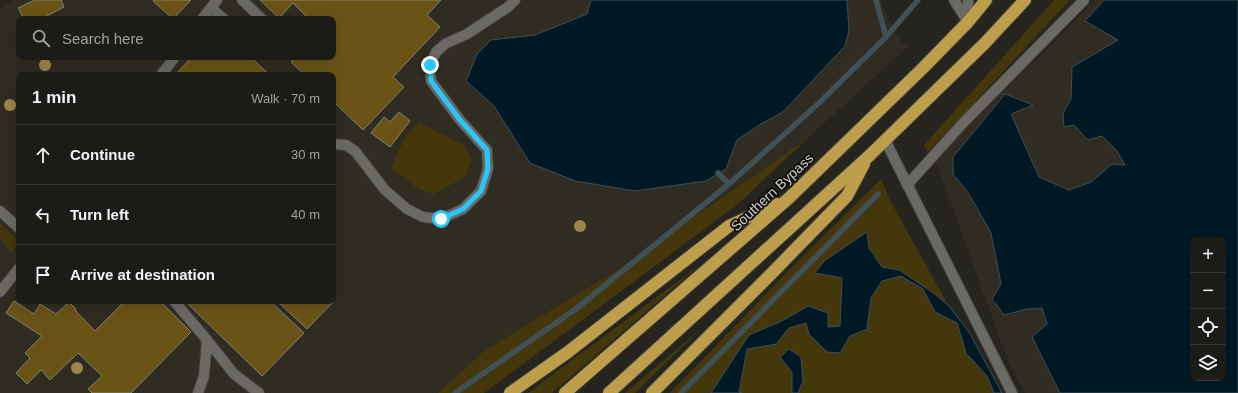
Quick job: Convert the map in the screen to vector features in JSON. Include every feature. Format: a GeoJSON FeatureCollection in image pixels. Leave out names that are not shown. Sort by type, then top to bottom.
{"type":"FeatureCollection","features":[{"type":"Feature","properties":{"kind":"highway","name":"Southern Bypass"},"geometry":{"type":"LineString","coordinates":[[565,393],[789,198],[923,68],[968,22],[986,0]]}},
{"type":"Feature","properties":{"kind":"highway"},"geometry":{"type":"LineString","coordinates":[[609,393],[869,156],[985,43],[1025,0]]}},
{"type":"Feature","properties":{"kind":"highway"},"geometry":{"type":"LineString","coordinates":[[652,393],[772,273],[846,196],[869,156]]}},
{"type":"Feature","properties":{"kind":"highway"},"geometry":{"type":"LineString","coordinates":[[510,393],[568,352],[729,226],[789,198]]}},
{"type":"Feature","properties":{"kind":"street"},"geometry":{"type":"LineString","coordinates":[[204,16],[217,0]]}},
{"type":"Feature","properties":{"kind":"street"},"geometry":{"type":"LineString","coordinates":[[242,0],[259,16]]}},
{"type":"Feature","properties":{"kind":"street"},"geometry":{"type":"LineString","coordinates":[[336,144],[346,145],[355,151],[384,190],[407,209],[423,217],[441,219],[463,209],[481,191],[488,169],[487,150],[460,120],[431,81],[430,65],[436,52],[445,44],[468,34],[508,7],[514,0]]}},
{"type":"Feature","properties":{"kind":"street"},"geometry":{"type":"LineString","coordinates":[[954,0],[968,22]]}},
{"type":"Feature","properties":{"kind":"street"},"geometry":{"type":"LineString","coordinates":[[968,0],[968,22]]}},
{"type":"Feature","properties":{"kind":"street"},"geometry":{"type":"LineString","coordinates":[[907,185],[963,123],[1084,0]]}},
{"type":"Feature","properties":{"kind":"street"},"geometry":{"type":"LineString","coordinates":[[210,8],[220,16]]}},
{"type":"Feature","properties":{"kind":"street"},"geometry":{"type":"LineString","coordinates":[[163,72],[172,60]]}},
{"type":"Feature","properties":{"kind":"street"},"geometry":{"type":"LineString","coordinates":[[885,140],[1012,393]]}},
{"type":"Feature","properties":{"kind":"street"},"geometry":{"type":"LineString","coordinates":[[0,211],[16,225]]}},
{"type":"Feature","properties":{"kind":"street"},"geometry":{"type":"LineString","coordinates":[[0,292],[16,272]]}},
{"type":"Feature","properties":{"kind":"street"},"geometry":{"type":"LineString","coordinates":[[179,304],[234,374],[259,393]]}},
{"type":"Feature","properties":{"kind":"street"},"geometry":{"type":"LineString","coordinates":[[198,393],[204,376],[207,340]]}},
{"type":"Feature","properties":{"kind":"shaded area"},"geometry":{"type":"Polygon","coordinates":[[[14,0],[881,0],[884,10],[897,36],[907,47],[808,138],[614,272],[485,350],[448,393],[0,393],[0,9],[14,0]]]}},
{"type":"Feature","properties":{"kind":"shaded area"},"geometry":{"type":"Polygon","coordinates":[[[1054,0],[1070,0],[928,152],[924,145],[1054,0]]]}},
{"type":"Feature","properties":{"kind":"shaded area"},"geometry":{"type":"Polygon","coordinates":[[[1095,0],[1238,0],[1238,393],[1025,393],[1009,364],[934,156],[963,123],[1041,55],[1095,0]]]}},
{"type":"Feature","properties":{"kind":"shaded area"},"geometry":{"type":"Polygon","coordinates":[[[420,123],[462,144],[472,159],[465,177],[434,194],[419,189],[391,168],[406,135],[420,123]]]}},
{"type":"Feature","properties":{"kind":"shaded area"},"geometry":{"type":"Polygon","coordinates":[[[808,138],[737,205],[484,393],[438,393],[485,350],[614,272],[808,138]]]}},
{"type":"Feature","properties":{"kind":"shaded area"},"geometry":{"type":"Polygon","coordinates":[[[881,179],[890,200],[948,305],[932,292],[899,270],[882,267],[869,248],[867,233],[815,273],[842,277],[841,326],[827,327],[808,306],[782,321],[749,335],[711,393],[670,393],[793,266],[881,179]]]}},
{"type":"Feature","properties":{"kind":"shaded area"},"geometry":{"type":"Polygon","coordinates":[[[0,223],[16,239],[16,246],[11,253],[0,238],[0,223]]]}},
{"type":"Feature","properties":{"kind":"shaded area"},"geometry":{"type":"Polygon","coordinates":[[[701,264],[552,393],[528,393],[701,264]]]}},
{"type":"Feature","properties":{"kind":"shaded area"},"geometry":{"type":"Polygon","coordinates":[[[901,276],[923,289],[935,312],[957,323],[966,353],[987,376],[994,393],[739,392],[747,349],[776,344],[789,327],[807,323],[840,353],[850,336],[867,329],[871,298],[882,281],[901,276]]]}},
{"type":"Feature","properties":{"kind":"shaded area"},"geometry":{"type":"Polygon","coordinates":[[[699,331],[635,393],[625,393],[696,333],[699,331]]]}},
{"type":"Feature","properties":{"kind":"water"},"geometry":{"type":"Polygon","coordinates":[[[591,0],[847,0],[849,31],[845,46],[783,112],[737,140],[726,169],[706,181],[635,191],[575,181],[530,163],[494,106],[466,81],[477,54],[491,40],[535,35],[587,14],[591,0]]]}},
{"type":"Feature","properties":{"kind":"water"},"geometry":{"type":"Polygon","coordinates":[[[1104,0],[1238,0],[1238,393],[1060,393],[1032,337],[1047,324],[1042,308],[1027,309],[1004,315],[992,299],[1001,284],[991,233],[969,194],[953,174],[953,157],[1005,94],[1033,105],[1011,114],[1039,177],[1069,190],[1091,182],[1112,164],[1125,165],[1117,151],[1102,136],[1088,140],[1074,125],[1064,127],[1063,113],[1071,99],[1072,67],[1118,40],[1085,21],[1104,0]]]}},
{"type":"Feature","properties":{"kind":"water"},"geometry":{"type":"Polygon","coordinates":[[[867,232],[869,248],[882,267],[899,270],[932,292],[948,305],[969,332],[1002,393],[994,393],[987,376],[966,353],[957,323],[935,312],[923,289],[901,276],[882,281],[871,298],[867,329],[850,336],[840,353],[827,352],[809,334],[806,323],[789,328],[776,344],[747,349],[739,392],[742,393],[711,393],[749,335],[782,321],[808,306],[828,313],[828,327],[840,326],[842,278],[815,273],[824,261],[867,232]]]}},
{"type":"Feature","properties":{"kind":"water"},"geometry":{"type":"Polygon","coordinates":[[[789,349],[801,357],[803,381],[798,393],[792,393],[792,372],[780,357],[789,349]]]}},
{"type":"Feature","properties":{"kind":"building"},"geometry":{"type":"Polygon","coordinates":[[[35,0],[61,0],[64,7],[47,16],[22,16],[18,8],[35,0]]]}},
{"type":"Feature","properties":{"kind":"building"},"geometry":{"type":"Polygon","coordinates":[[[191,0],[176,16],[170,16],[153,1],[191,0]]]}},
{"type":"Feature","properties":{"kind":"building"},"geometry":{"type":"Polygon","coordinates":[[[260,0],[441,0],[427,15],[440,27],[393,77],[404,87],[363,130],[336,104],[336,72],[302,72],[291,62],[293,60],[336,60],[336,16],[306,16],[293,3],[281,16],[277,16],[260,0]]]}},
{"type":"Feature","properties":{"kind":"building"},"geometry":{"type":"Polygon","coordinates":[[[189,60],[253,60],[267,72],[178,72],[189,60]]]}},
{"type":"Feature","properties":{"kind":"building"},"geometry":{"type":"Polygon","coordinates":[[[399,112],[410,121],[390,147],[371,133],[384,117],[390,122],[399,112]]]}},
{"type":"Feature","properties":{"kind":"building"},"geometry":{"type":"Polygon","coordinates":[[[14,301],[16,304],[19,304],[34,314],[40,304],[56,314],[67,304],[71,304],[95,331],[122,304],[163,304],[191,332],[131,393],[92,393],[88,389],[102,376],[78,353],[50,380],[41,370],[27,384],[16,373],[30,358],[25,353],[42,336],[6,313],[14,301]]]}},
{"type":"Feature","properties":{"kind":"building"},"geometry":{"type":"Polygon","coordinates":[[[188,304],[273,304],[304,333],[262,376],[188,304]]]}},
{"type":"Feature","properties":{"kind":"building"},"geometry":{"type":"Polygon","coordinates":[[[280,304],[331,304],[307,329],[280,304]]]}},
{"type":"Feature","properties":{"kind":"waterway"},"geometry":{"type":"LineString","coordinates":[[876,0],[886,37]]}},
{"type":"Feature","properties":{"kind":"waterway"},"geometry":{"type":"LineString","coordinates":[[729,184],[819,103],[886,37],[918,0]]}},
{"type":"Feature","properties":{"kind":"waterway"},"geometry":{"type":"LineString","coordinates":[[455,393],[576,309],[729,184],[718,173]]}},
{"type":"Feature","properties":{"kind":"waterway"},"geometry":{"type":"LineString","coordinates":[[681,393],[878,194]]}},
{"type":"Feature","properties":{"kind":"route"},"geometry":{"type":"LineString","coordinates":[[430,65],[431,81],[460,120],[487,150],[488,169],[481,191],[463,209],[441,219]]}}]}
